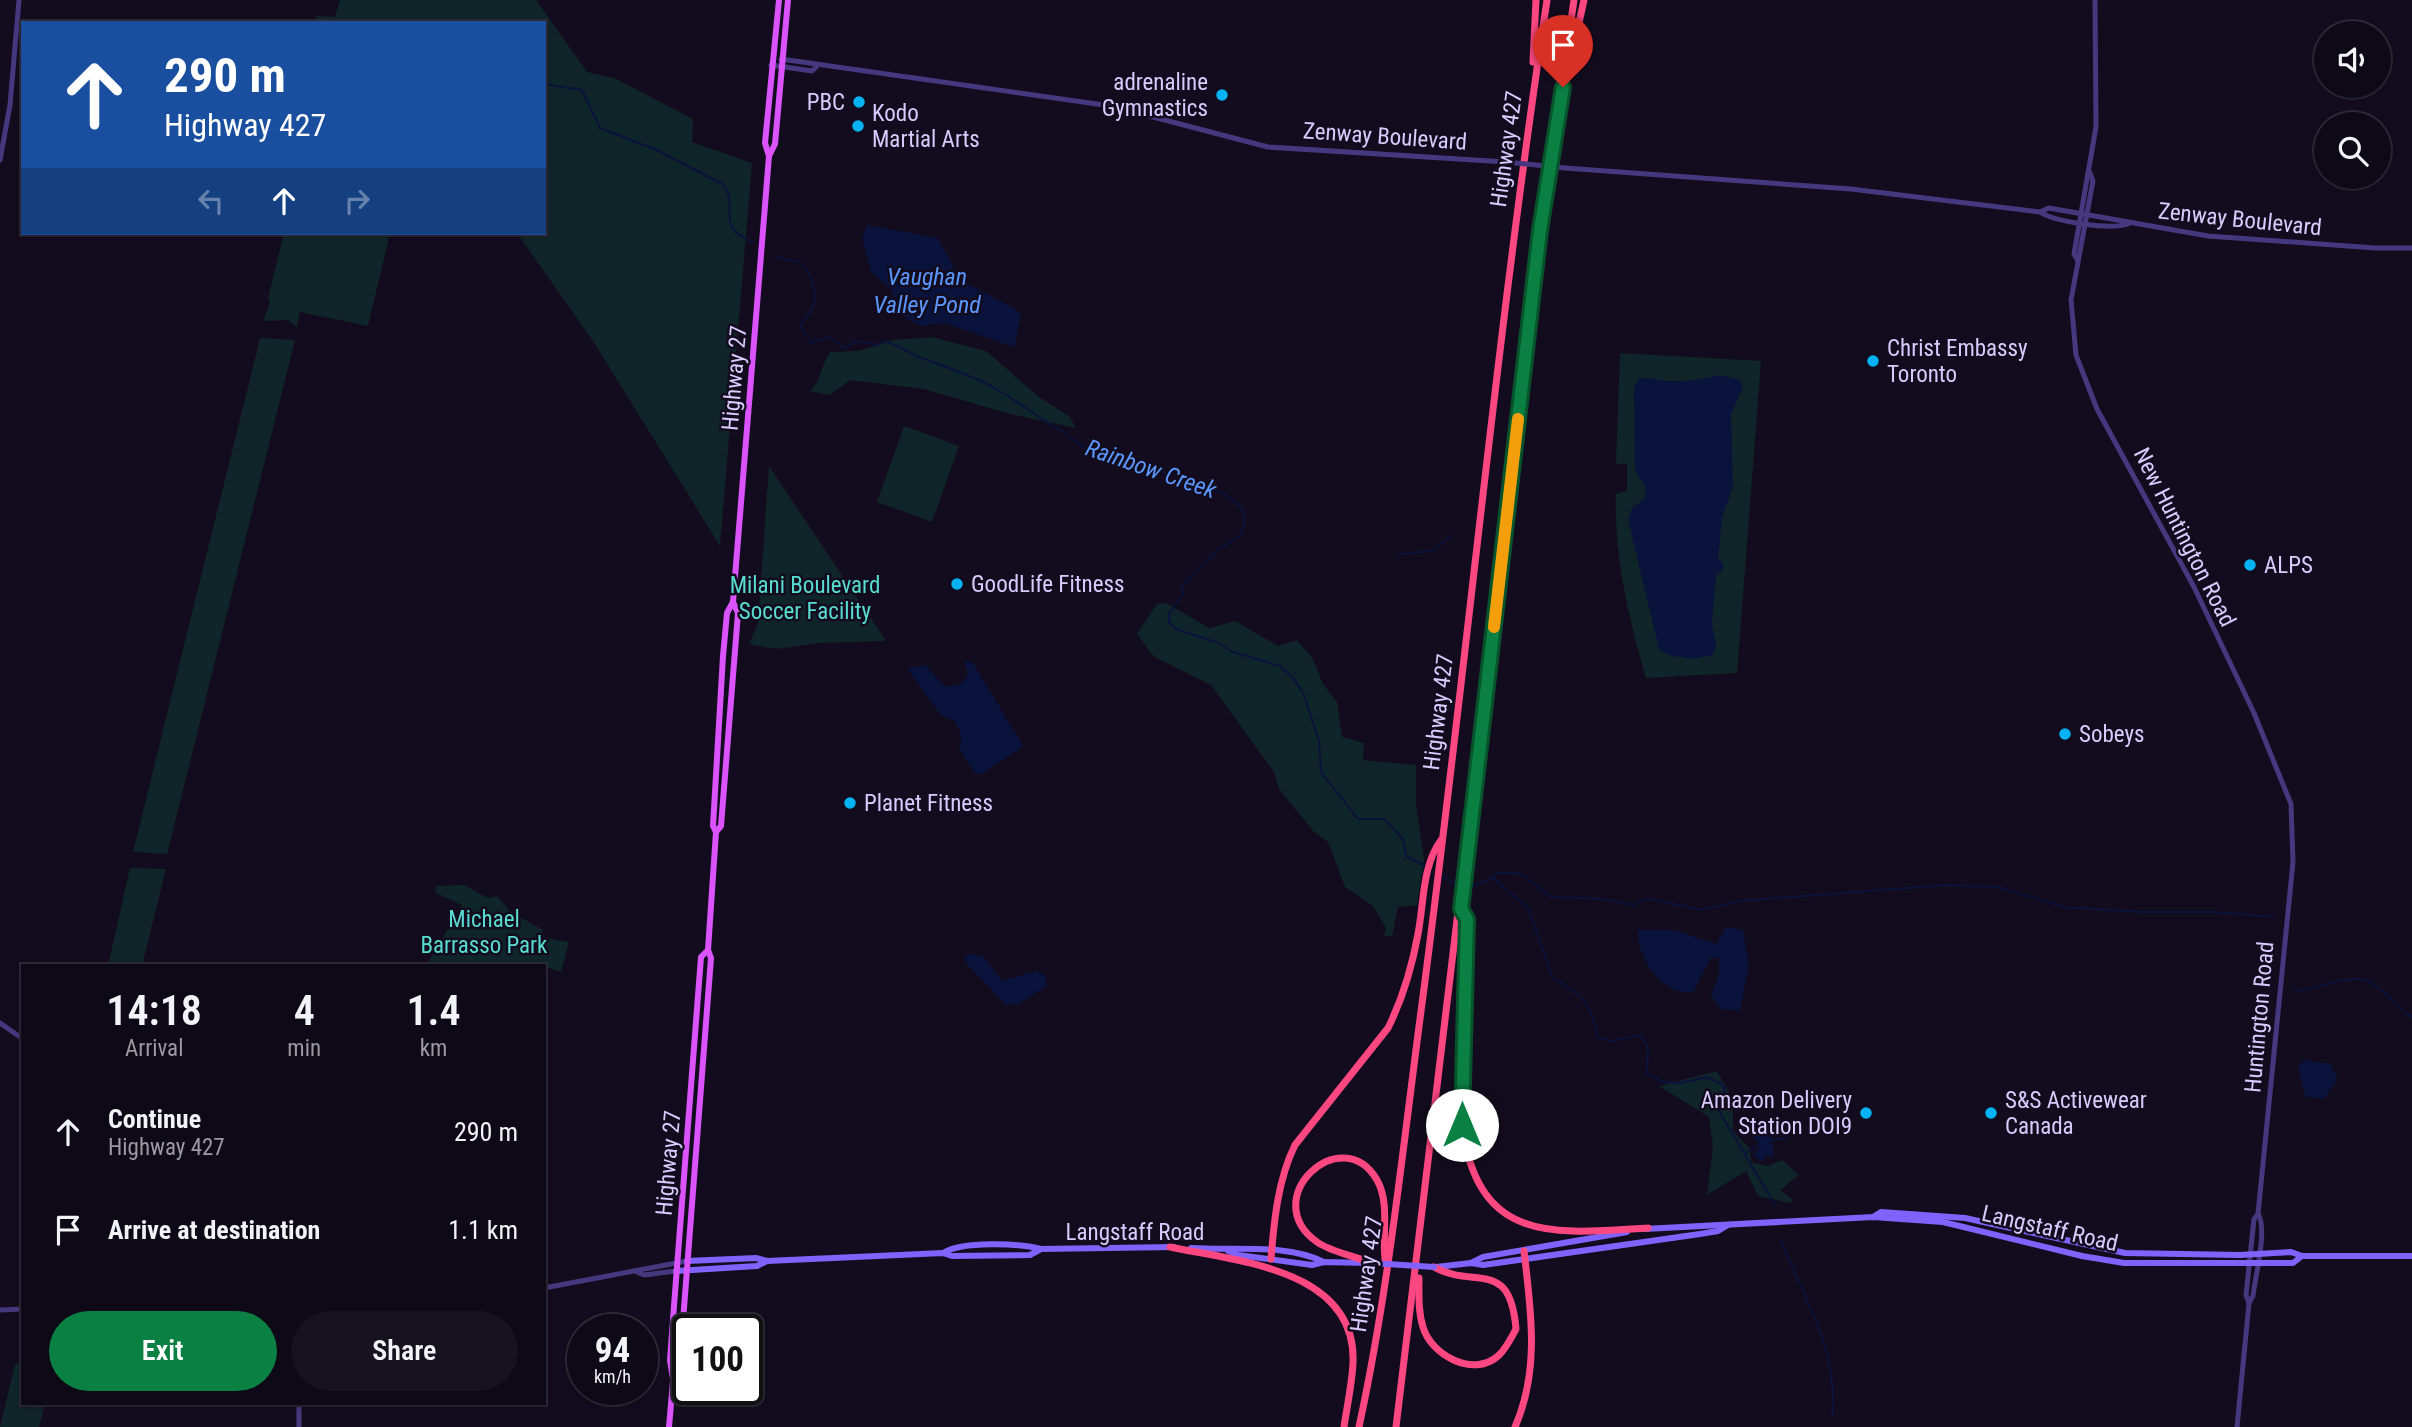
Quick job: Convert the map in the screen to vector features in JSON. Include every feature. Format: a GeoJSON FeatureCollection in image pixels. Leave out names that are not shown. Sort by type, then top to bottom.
{"type":"FeatureCollection","features":[{"type":"Feature","properties":{"kind":"highway"},"geometry":{"type":"LineString","coordinates":[[1531,106],[1536,0]]}},
{"type":"Feature","properties":{"kind":"highway","name":"Highway 427"},"geometry":{"type":"LineString","coordinates":[[1359,1427],[1386,1273],[1436,897],[1531,106],[1547,0]]}},
{"type":"Feature","properties":{"kind":"highway","name":"Highway 427"},"geometry":{"type":"LineString","coordinates":[[1396,1427],[1461,909],[1540,230],[1574,0]]}},
{"type":"Feature","properties":{"kind":"highway"},"geometry":{"type":"LineString","coordinates":[[1563,87],[1574,58],[1584,0]]}},
{"type":"Feature","properties":{"kind":"highway"},"geometry":{"type":"LineString","coordinates":[[1271,1255],[1285,1164],[1307,1127],[1388,1028],[1406,986],[1431,858],[1443,838]]}},
{"type":"Feature","properties":{"kind":"highway"},"geometry":{"type":"LineString","coordinates":[[1461,909],[1467,919],[1462,1125],[1466,1156],[1478,1181],[1489,1198],[1511,1217],[1537,1228],[1564,1234],[1648,1228]]}},
{"type":"Feature","properties":{"kind":"highway"},"geometry":{"type":"LineString","coordinates":[[1371,1263],[1318,1243],[1304,1230],[1296,1214],[1298,1195],[1304,1177],[1316,1165],[1344,1158],[1363,1165],[1376,1178],[1384,1195],[1386,1273]]}},
{"type":"Feature","properties":{"kind":"highway"},"geometry":{"type":"LineString","coordinates":[[1170,1247],[1249,1262],[1296,1277],[1339,1311],[1351,1343],[1353,1362],[1344,1427]]}},
{"type":"Feature","properties":{"kind":"highway"},"geometry":{"type":"LineString","coordinates":[[1419,1249],[1423,1329],[1436,1350],[1449,1359],[1474,1365],[1497,1358],[1516,1329],[1509,1295],[1497,1283],[1478,1276],[1451,1276],[1434,1267]]}},
{"type":"Feature","properties":{"kind":"highway"},"geometry":{"type":"LineString","coordinates":[[1515,1427],[1525,1404],[1533,1346],[1524,1255]]}},
{"type":"Feature","properties":{"kind":"main road","name":"Highway 27"},"geometry":{"type":"LineString","coordinates":[[684,1314],[710,958],[708,950],[716,832],[713,826],[723,656],[727,613],[733,603],[769,156],[765,143],[779,0]]}},
{"type":"Feature","properties":{"kind":"main road","name":"Highway 27"},"geometry":{"type":"LineString","coordinates":[[769,156],[775,144],[788,0]]}},
{"type":"Feature","properties":{"kind":"main road","name":"Highway 27"},"geometry":{"type":"LineString","coordinates":[[716,832],[721,826],[738,612],[733,603]]}},
{"type":"Feature","properties":{"kind":"main road","name":"Highway 27"},"geometry":{"type":"LineString","coordinates":[[673,1314],[702,957],[708,950]]}},
{"type":"Feature","properties":{"kind":"main road","name":"Langstaff Road"},"geometry":{"type":"LineString","coordinates":[[1873,1217],[1881,1213],[1965,1218],[2125,1253],[2255,1255],[2291,1252],[2302,1256],[2412,1256]]}},
{"type":"Feature","properties":{"kind":"main road","name":"Langstaff Road"},"geometry":{"type":"LineString","coordinates":[[687,1261],[756,1258],[767,1261],[943,1253],[952,1248],[1028,1245],[1041,1249],[1170,1247],[1228,1251],[1239,1248],[1271,1255],[1314,1257],[1324,1262],[1434,1267],[1471,1263],[1483,1265],[1648,1228],[1728,1225],[1788,1219],[1873,1217],[1943,1222],[2082,1256],[2124,1263],[2293,1263],[2302,1256]]}},
{"type":"Feature","properties":{"kind":"main road","name":"Langstaff Road"},"geometry":{"type":"LineString","coordinates":[[1524,1255],[1700,1234],[1718,1231],[1728,1225]]}},
{"type":"Feature","properties":{"kind":"main road","name":"Langstaff Road"},"geometry":{"type":"LineString","coordinates":[[676,1271],[757,1266],[767,1261]]}},
{"type":"Feature","properties":{"kind":"main road","name":"Highway 27"},"geometry":{"type":"LineString","coordinates":[[672,1330],[672,1374]]}},
{"type":"Feature","properties":{"kind":"main road","name":"Highway 27"},"geometry":{"type":"LineString","coordinates":[[669,1427],[672,1392]]}},
{"type":"Feature","properties":{"kind":"street"},"geometry":{"type":"LineString","coordinates":[[0,160],[9,110],[19,0]]}},
{"type":"Feature","properties":{"kind":"street","name":"New Huntington Road"},"geometry":{"type":"LineString","coordinates":[[2095,0],[2096,127],[2083,223],[2082,256],[2078,261],[2071,300],[2076,355],[2097,408],[2194,587],[2254,713],[2291,804],[2294,823]]}},
{"type":"Feature","properties":{"kind":"street","name":"Zenway Boulevard"},"geometry":{"type":"LineString","coordinates":[[771,65],[781,63],[812,71],[817,66],[1070,99],[1268,147],[1506,162],[1851,189],[2040,212],[2049,218],[2118,228],[2128,224]]}},
{"type":"Feature","properties":{"kind":"street","name":"Zenway Boulevard"},"geometry":{"type":"LineString","coordinates":[[2040,212],[2049,208],[2208,236],[2350,247],[2412,248]]}},
{"type":"Feature","properties":{"kind":"street","name":"Huntington Road"},"geometry":{"type":"LineString","coordinates":[[2237,1427],[2255,1255],[2254,1219],[2258,1214],[2293,862],[2294,823]]}},
{"type":"Feature","properties":{"kind":"street"},"geometry":{"type":"LineString","coordinates":[[0,1023],[21,1038]]}},
{"type":"Feature","properties":{"kind":"street","name":"Langstaff Road"},"geometry":{"type":"LineString","coordinates":[[546,1288],[687,1261]]}},
{"type":"Feature","properties":{"kind":"street","name":"Langstaff Road"},"geometry":{"type":"LineString","coordinates":[[637,1272],[644,1275],[676,1271]]}},
{"type":"Feature","properties":{"kind":"street"},"geometry":{"type":"LineString","coordinates":[[0,1310],[21,1310]]}},
{"type":"Feature","properties":{"kind":"street"},"geometry":{"type":"LineString","coordinates":[[299,1405],[299,1427]]}},
{"type":"Feature","properties":{"kind":"green space"},"geometry":{"type":"Polygon","coordinates":[[[340,0],[536,0],[587,72],[614,78],[693,119],[692,142],[752,163],[720,546],[595,344],[518,235],[546,235],[546,21],[316,21],[317,16],[335,17],[340,0]]]}},
{"type":"Feature","properties":{"kind":"green space"},"geometry":{"type":"Polygon","coordinates":[[[284,235],[390,235],[368,326],[300,312],[297,327],[288,320],[263,321],[270,302],[268,298],[284,235]]]}},
{"type":"Feature","properties":{"kind":"green space"},"geometry":{"type":"Polygon","coordinates":[[[932,337],[986,351],[1039,397],[1070,417],[1076,428],[1010,414],[924,389],[850,380],[830,395],[810,391],[830,352],[859,351],[894,340],[932,337]]]}},
{"type":"Feature","properties":{"kind":"green space"},"geometry":{"type":"Polygon","coordinates":[[[260,338],[295,340],[167,854],[133,852],[260,338]]]}},
{"type":"Feature","properties":{"kind":"green space"},"geometry":{"type":"Polygon","coordinates":[[[1620,353],[1761,361],[1737,673],[1646,678],[1629,610],[1617,541],[1616,494],[1627,491],[1627,464],[1616,464],[1620,353]]]}},
{"type":"Feature","properties":{"kind":"green space"},"geometry":{"type":"Polygon","coordinates":[[[904,426],[959,446],[932,522],[877,502],[904,426]]]}},
{"type":"Feature","properties":{"kind":"green space","name":"Milani Boulevard Soccer Facility"},"geometry":{"type":"Polygon","coordinates":[[[769,466],[886,641],[819,643],[776,649],[749,644],[758,623],[769,466]]]}},
{"type":"Feature","properties":{"kind":"green space"},"geometry":{"type":"Polygon","coordinates":[[[1166,603],[1209,628],[1235,621],[1278,646],[1297,640],[1313,659],[1323,684],[1337,702],[1342,737],[1364,743],[1363,760],[1416,765],[1416,804],[1424,860],[1417,905],[1398,907],[1392,936],[1384,936],[1386,928],[1373,906],[1345,887],[1328,842],[1314,832],[1279,789],[1274,772],[1211,685],[1153,656],[1137,634],[1157,604],[1166,603]]]}},
{"type":"Feature","properties":{"kind":"green space"},"geometry":{"type":"Polygon","coordinates":[[[130,868],[166,869],[142,964],[108,964],[130,868]]]}},
{"type":"Feature","properties":{"kind":"green space","name":"Michael Barrasso Park"},"geometry":{"type":"Polygon","coordinates":[[[464,885],[488,898],[497,896],[511,912],[543,930],[542,937],[569,942],[561,972],[546,967],[546,964],[534,963],[427,964],[462,905],[435,893],[436,886],[464,885]]]}},
{"type":"Feature","properties":{"kind":"green space"},"geometry":{"type":"Polygon","coordinates":[[[1717,1071],[1733,1100],[1733,1131],[1750,1149],[1751,1162],[1768,1166],[1782,1160],[1799,1175],[1780,1190],[1793,1200],[1790,1203],[1758,1196],[1746,1171],[1707,1195],[1713,1145],[1709,1117],[1659,1086],[1717,1071]]]}},
{"type":"Feature","properties":{"kind":"green space"},"geometry":{"type":"Polygon","coordinates":[[[21,1363],[21,1405],[45,1405],[39,1427],[0,1427],[15,1364],[21,1363]]]}},
{"type":"Feature","properties":{"kind":"water","name":"Vaughan Valley Pond"},"geometry":{"type":"Polygon","coordinates":[[[867,225],[938,238],[960,280],[1014,308],[1021,315],[1014,347],[945,323],[921,326],[899,314],[892,290],[871,272],[862,239],[867,225]]]}},
{"type":"Feature","properties":{"kind":"water"},"geometry":{"type":"Polygon","coordinates":[[[1719,375],[1740,380],[1743,387],[1731,414],[1733,487],[1722,517],[1718,559],[1723,563],[1723,570],[1716,575],[1712,624],[1716,646],[1712,655],[1684,658],[1659,649],[1628,519],[1632,508],[1644,499],[1646,488],[1635,471],[1634,388],[1639,379],[1643,378],[1680,381],[1719,375]]]}},
{"type":"Feature","properties":{"kind":"water"},"geometry":{"type":"Polygon","coordinates":[[[964,662],[973,663],[1022,744],[1021,748],[981,774],[975,774],[959,747],[962,737],[955,721],[941,715],[909,671],[909,668],[925,665],[945,686],[953,686],[960,684],[967,677],[964,662]]]}},
{"type":"Feature","properties":{"kind":"water"},"geometry":{"type":"Polygon","coordinates":[[[1726,927],[1743,930],[1749,965],[1740,1011],[1721,1009],[1711,995],[1719,976],[1719,958],[1711,957],[1693,992],[1682,992],[1662,982],[1654,973],[1639,941],[1638,930],[1674,930],[1716,944],[1726,927]]]}},
{"type":"Feature","properties":{"kind":"water"},"geometry":{"type":"Polygon","coordinates":[[[964,955],[984,957],[1002,981],[1036,971],[1045,975],[1047,986],[1018,1004],[1006,1005],[966,963],[964,955]]]}},
{"type":"Feature","properties":{"kind":"water"},"geometry":{"type":"Polygon","coordinates":[[[2304,1060],[2331,1064],[2337,1079],[2324,1099],[2306,1097],[2298,1067],[2304,1060]]]}},
{"type":"Feature","properties":{"kind":"water"},"geometry":{"type":"Polygon","coordinates":[[[1750,1125],[1769,1135],[1773,1145],[1773,1157],[1767,1155],[1762,1161],[1753,1155],[1759,1149],[1758,1142],[1746,1130],[1750,1125]]]}},
{"type":"Feature","properties":{"kind":"waterway","name":"Rainbow Creek"},"geometry":{"type":"LineString","coordinates":[[546,84],[582,90],[600,128],[657,150],[724,185],[730,203],[730,224],[741,236],[753,242]]}},
{"type":"Feature","properties":{"kind":"waterway","name":"Rainbow Creek"},"geometry":{"type":"LineString","coordinates":[[775,257],[799,262],[811,278],[813,305],[801,326],[811,343],[830,337],[844,348],[857,341],[877,345],[884,341],[893,344],[987,384],[1090,451],[1201,484],[1236,503],[1243,513],[1243,529],[1236,538],[1215,552],[1182,586],[1183,594],[1169,614],[1169,622],[1176,629],[1216,642],[1233,652],[1280,666],[1294,679],[1304,695],[1319,741],[1321,772],[1358,819],[1384,819],[1403,839],[1406,856],[1427,867]]}},
{"type":"Feature","properties":{"kind":"waterway"},"geometry":{"type":"LineString","coordinates":[[1397,555],[1435,550],[1451,535]]}},
{"type":"Feature","properties":{"kind":"waterway"},"geometry":{"type":"LineString","coordinates":[[1465,889],[1493,878],[1496,873],[1516,873],[1551,897],[1603,899],[1634,905],[1646,898],[1702,910],[1739,901],[1946,885],[1999,887],[2063,907],[2143,912],[2214,912],[2274,917]]}},
{"type":"Feature","properties":{"kind":"waterway","name":"Rainbow Creek"},"geometry":{"type":"LineString","coordinates":[[1441,875],[1460,887]]}},
{"type":"Feature","properties":{"kind":"waterway","name":"Rainbow Creek"},"geometry":{"type":"LineString","coordinates":[[1494,879],[1528,908],[1552,977],[1570,988],[1583,1001],[1592,1016],[1597,1037],[1612,1041],[1641,1035],[1648,1048],[1647,1074],[1663,1082],[1680,1083],[1707,1077],[1722,1084],[1725,1090],[1719,1111],[1775,1205]]}},
{"type":"Feature","properties":{"kind":"waterway"},"geometry":{"type":"LineString","coordinates":[[2294,989],[2300,991],[2339,981],[2362,980],[2372,983],[2412,1018]]}},
{"type":"Feature","properties":{"kind":"waterway"},"geometry":{"type":"LineString","coordinates":[[1771,1140],[1787,1138]]}},
{"type":"Feature","properties":{"kind":"waterway"},"geometry":{"type":"LineString","coordinates":[[1746,1153],[1760,1145]]}},
{"type":"Feature","properties":{"kind":"waterway","name":"Rainbow Creek"},"geometry":{"type":"LineString","coordinates":[[1781,1241],[1810,1305],[1825,1348],[1833,1393],[1832,1417]]}},
{"type":"Feature","properties":{"kind":"slow traffic"},"geometry":{"type":"LineString","coordinates":[[1494,627],[1518,419]]}},
{"type":"Feature","properties":{"kind":"place","name":"adrenaline Gymnastics"},"geometry":{"type":"Point","coordinates":[1222,95]}},
{"type":"Feature","properties":{"kind":"place","name":"PBC"},"geometry":{"type":"Point","coordinates":[859,102]}},
{"type":"Feature","properties":{"kind":"place","name":"Kodo Martial Arts"},"geometry":{"type":"Point","coordinates":[858,126]}},
{"type":"Feature","properties":{"kind":"place","name":"Christ Embassy Toronto"},"geometry":{"type":"Point","coordinates":[1873,361]}},
{"type":"Feature","properties":{"kind":"place","name":"ALPS"},"geometry":{"type":"Point","coordinates":[2250,565]}},
{"type":"Feature","properties":{"kind":"place","name":"GoodLife Fitness"},"geometry":{"type":"Point","coordinates":[957,584]}},
{"type":"Feature","properties":{"kind":"place","name":"Sobeys"},"geometry":{"type":"Point","coordinates":[2065,734]}},
{"type":"Feature","properties":{"kind":"place","name":"Planet Fitness"},"geometry":{"type":"Point","coordinates":[850,803]}},
{"type":"Feature","properties":{"kind":"place","name":"Amazon Delivery Station DOI9"},"geometry":{"type":"Point","coordinates":[1866,1113]}},
{"type":"Feature","properties":{"kind":"place","name":"S&S Activewear Canada"},"geometry":{"type":"Point","coordinates":[1991,1113]}},
{"type":"Feature","properties":{"kind":"route"},"geometry":{"type":"LineString","coordinates":[[1462,1125],[1462,1018],[1467,919],[1461,909],[1540,230],[1563,87]]}}]}
